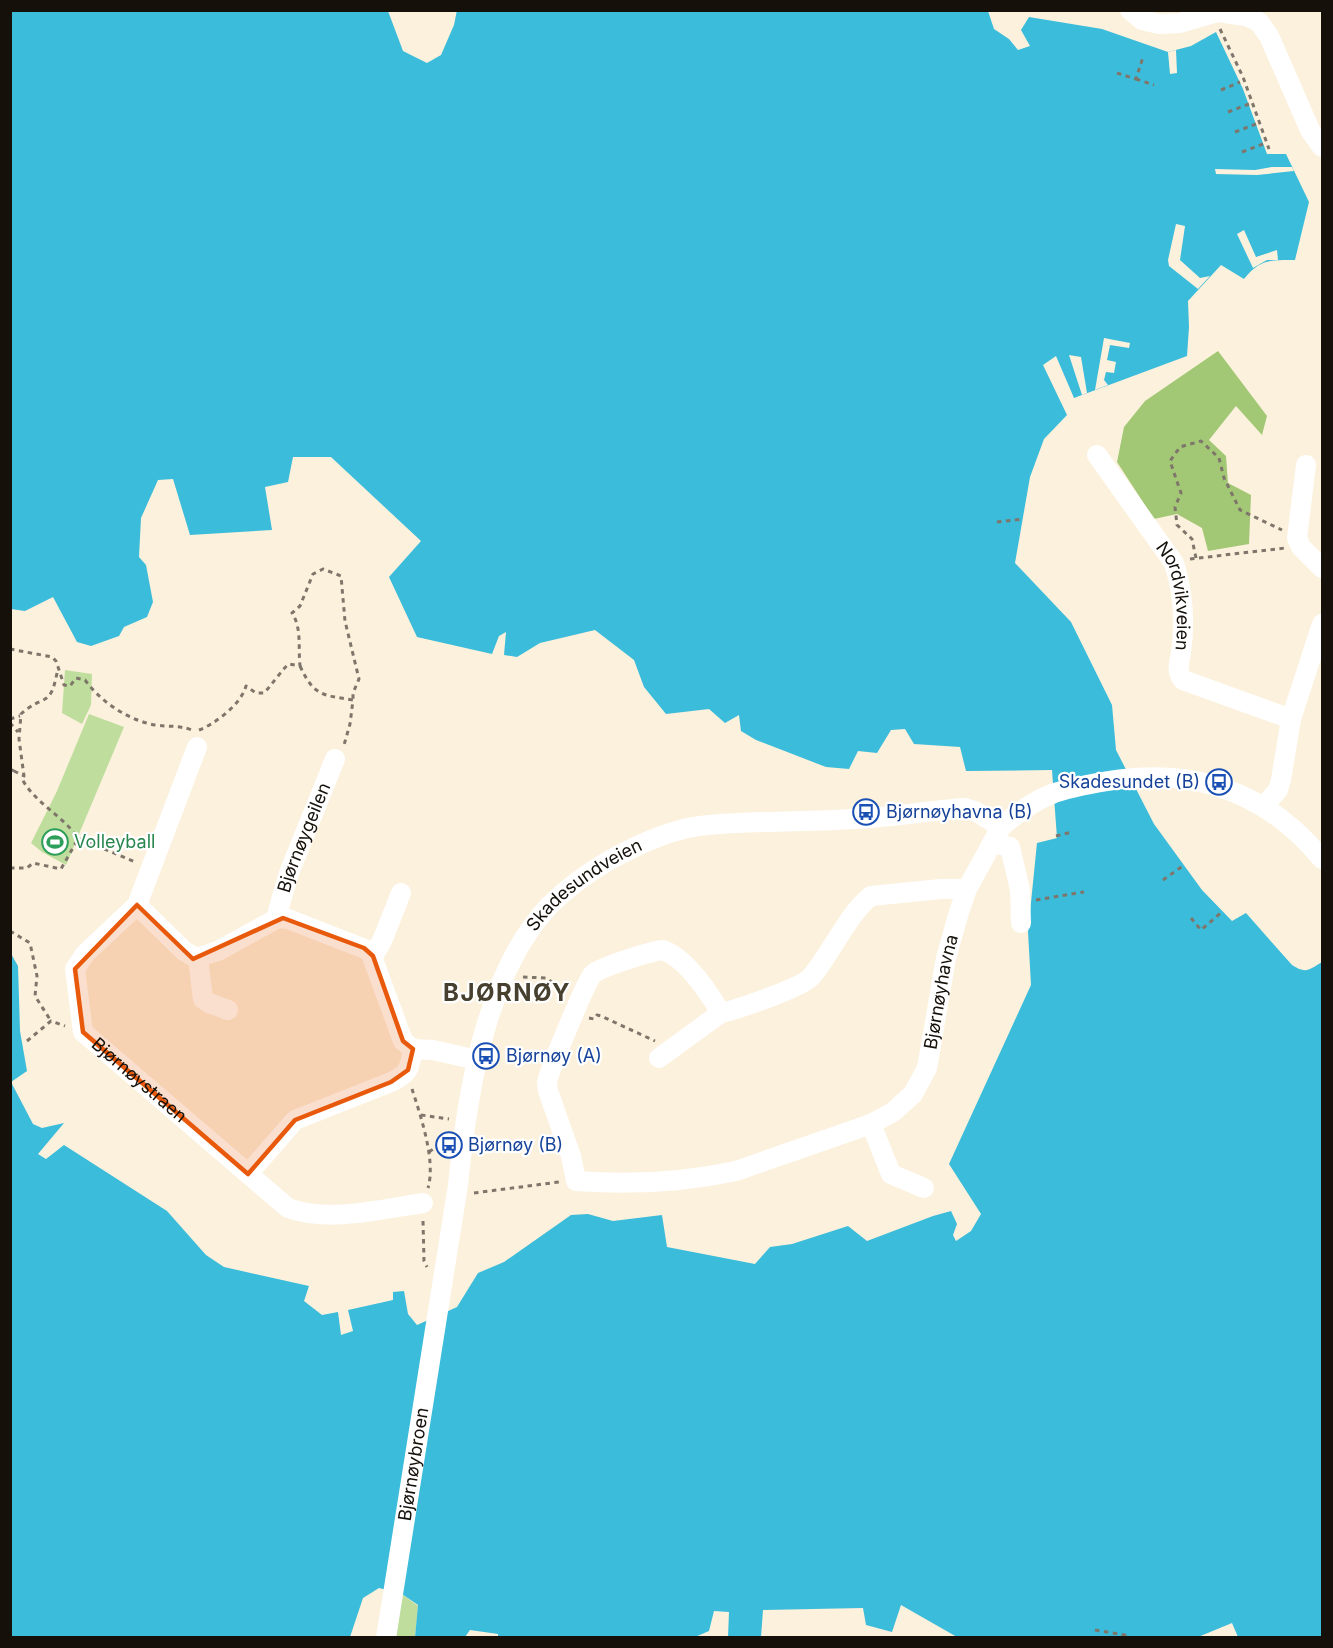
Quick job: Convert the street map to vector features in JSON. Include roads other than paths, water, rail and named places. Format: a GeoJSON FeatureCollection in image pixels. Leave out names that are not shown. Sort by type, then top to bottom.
{"type":"FeatureCollection","features":[{"type":"Feature","properties":{"kind":"street"},"geometry":{"type":"LineString","coordinates":[[1130,10],[1142,20],[1159,24],[1180,23],[1193,15],[1246,16],[1256,20],[1262,25],[1303,117],[1323,147]]}},
{"type":"Feature","properties":{"kind":"street","name":"Nordvikveien"},"geometry":{"type":"LineString","coordinates":[[1097,455],[1174,563],[1178,575],[1183,613],[1178,671],[1180,676],[1183,680],[1291,719]]}},
{"type":"Feature","properties":{"kind":"street"},"geometry":{"type":"LineString","coordinates":[[1306,465],[1299,542],[1323,568]]}},
{"type":"Feature","properties":{"kind":"street"},"geometry":{"type":"LineString","coordinates":[[1264,806],[1278,790],[1291,719],[1319,646],[1323,624]]}},
{"type":"Feature","properties":{"kind":"street","name":"Bjørnøystraen"},"geometry":{"type":"LineString","coordinates":[[197,747],[137,905],[85,954],[75,969],[83,1032],[283,1205],[309,1214],[345,1214],[423,1203]]}},
{"type":"Feature","properties":{"kind":"street","name":"Bjørnøygeilen"},"geometry":{"type":"LineString","coordinates":[[278,918],[289,873],[335,759]]}},
{"type":"Feature","properties":{"kind":"street"},"geometry":{"type":"LineString","coordinates":[[1021,923],[1026,895],[1010,847],[1000,831],[1032,802],[1055,792],[1128,778],[1155,776],[1206,782],[1233,791],[1264,806],[1323,859]]}},
{"type":"Feature","properties":{"kind":"street","name":"Skadesundveien"},"geometry":{"type":"LineString","coordinates":[[441,1290],[458,1185],[463,1133],[477,1060],[504,977],[522,941],[534,925],[550,905],[582,878],[643,842],[687,828],[735,823],[870,818],[964,808],[975,811],[1000,831]]}},
{"type":"Feature","properties":{"kind":"street","name":"Bjørnøyhavna"},"geometry":{"type":"LineString","coordinates":[[721,1012],[680,960],[663,950],[635,957],[594,973],[550,1072],[547,1087],[571,1156],[576,1181],[620,1183],[715,1176],[763,1163],[871,1124],[903,1104],[913,1094],[927,1068],[946,958],[967,889],[1000,831]]}},
{"type":"Feature","properties":{"kind":"street"},"geometry":{"type":"LineString","coordinates":[[659,1058],[721,1012],[736,1009],[810,979],[871,896],[941,889],[967,889]]}},
{"type":"Feature","properties":{"kind":"street"},"geometry":{"type":"LineString","coordinates":[[400,893],[374,956],[403,1041],[412,1050],[441,1052],[477,1060]]}},
{"type":"Feature","properties":{"kind":"street"},"geometry":{"type":"LineString","coordinates":[[137,905],[184,951],[191,957],[198,958],[203,999],[228,1010]]}},
{"type":"Feature","properties":{"kind":"street","name":"Bjørnøygeilen"},"geometry":{"type":"LineString","coordinates":[[198,958],[219,951],[278,918],[288,919],[364,948],[374,956]]}},
{"type":"Feature","properties":{"kind":"street"},"geometry":{"type":"LineString","coordinates":[[248,1174],[295,1120],[391,1082],[408,1070],[412,1050]]}},
{"type":"Feature","properties":{"kind":"street"},"geometry":{"type":"LineString","coordinates":[[871,1124],[891,1174],[924,1188]]}},
{"type":"Feature","properties":{"kind":"street","name":"Bjørnøybroen"},"geometry":{"type":"LineString","coordinates":[[386,1638],[441,1290]]}},
{"type":"Feature","properties":{"kind":"water"},"geometry":{"type":"Polygon","coordinates":[[[457,10],[988,11],[994,29],[1009,39],[1018,50],[1030,46],[1021,30],[1029,17],[1102,29],[1168,52],[1191,46],[1216,32],[1243,89],[1267,154],[1286,154],[1309,202],[1295,260],[1266,262],[1255,268],[1244,279],[1221,265],[1188,301],[1187,356],[1074,398],[1056,356],[1043,365],[1067,415],[1044,439],[1030,477],[1015,563],[1071,622],[1112,705],[1116,750],[1154,824],[1202,890],[1232,921],[1246,913],[1292,965],[1307,970],[1322,962],[1322,1637],[1238,1637],[1232,1623],[1198,1637],[957,1637],[901,1605],[892,1632],[866,1625],[863,1608],[763,1610],[761,1637],[728,1637],[729,1612],[714,1611],[709,1631],[695,1637],[498,1638],[498,1634],[470,1630],[465,1637],[415,1637],[418,1605],[402,1594],[379,1588],[363,1598],[350,1637],[11,1637],[10,952],[18,966],[20,1031],[27,1071],[11,1082],[33,1124],[42,1128],[64,1123],[38,1154],[46,1159],[64,1145],[167,1211],[206,1255],[224,1267],[309,1286],[304,1301],[322,1315],[338,1312],[341,1335],[353,1331],[348,1310],[393,1300],[393,1292],[404,1291],[408,1314],[417,1325],[457,1307],[478,1273],[504,1262],[571,1215],[588,1214],[613,1221],[662,1215],[667,1247],[755,1264],[770,1247],[792,1244],[848,1226],[867,1241],[951,1211],[957,1224],[953,1235],[956,1241],[971,1231],[981,1214],[949,1164],[1031,985],[1028,932],[1037,843],[1057,838],[1052,770],[966,771],[960,747],[914,744],[905,729],[891,730],[877,753],[858,751],[849,769],[826,767],[756,740],[741,731],[739,715],[725,723],[709,709],[666,714],[644,687],[634,660],[595,630],[540,643],[517,657],[504,655],[506,632],[499,636],[492,654],[417,637],[389,577],[421,541],[331,457],[293,457],[288,482],[265,487],[272,530],[190,535],[173,479],[158,480],[141,518],[139,557],[146,565],[153,602],[147,617],[124,627],[119,636],[91,646],[77,642],[53,597],[25,611],[11,609],[11,11],[388,11],[403,51],[427,63],[441,55],[454,25],[457,10]]]}},
{"type":"Feature","properties":{"kind":"place","name":"Skadesundet (B)"},"geometry":{"type":"Point","coordinates":[1219,782]}},
{"type":"Feature","properties":{"kind":"place","name":"Bjørnøyhavna (B)"},"geometry":{"type":"Point","coordinates":[866,812]}},
{"type":"Feature","properties":{"kind":"place","name":"Volleyball"},"geometry":{"type":"Point","coordinates":[55,842]}},
{"type":"Feature","properties":{"kind":"place","name":"Bjørnøy (A)"},"geometry":{"type":"Point","coordinates":[486,1056]}},
{"type":"Feature","properties":{"kind":"place","name":"Bjørnøy (B)"},"geometry":{"type":"Point","coordinates":[449,1145]}},
{"type":"Feature","properties":{"kind":"district","name":"BJØRNØY"},"geometry":{"type":"Point","coordinates":[507,993]}}]}
